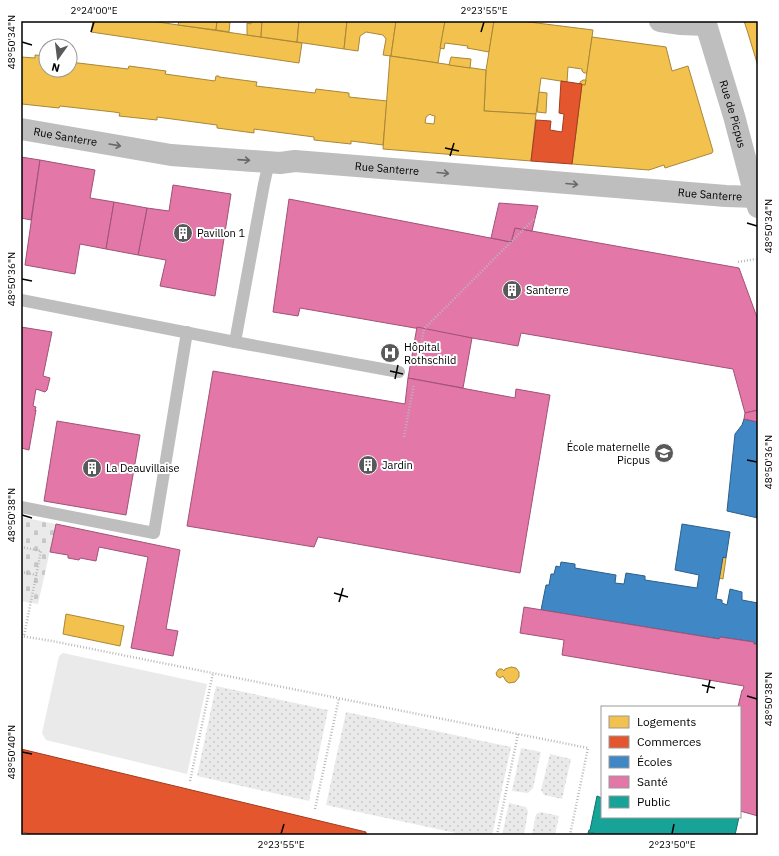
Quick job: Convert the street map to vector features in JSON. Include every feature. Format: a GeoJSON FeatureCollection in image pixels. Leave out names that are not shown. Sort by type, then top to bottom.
{"type":"FeatureCollection","features":[{"type":"Feature","properties":{"kind":"street"},"geometry":{"type":"LineString","coordinates":[[660,21],[681,24],[706,23]]}},
{"type":"Feature","properties":{"kind":"street","name":"Rue de Picpus"},"geometry":{"type":"LineString","coordinates":[[706,23],[757,200]]}},
{"type":"Feature","properties":{"kind":"street","name":"Rue Santerre"},"geometry":{"type":"LineString","coordinates":[[21,129],[171,155],[280,163],[295,161],[757,200]]}},
{"type":"Feature","properties":{"kind":"lane"},"geometry":{"type":"LineString","coordinates":[[235,342],[269,162]]}},
{"type":"Feature","properties":{"kind":"lane"},"geometry":{"type":"LineString","coordinates":[[21,300],[235,342],[400,372]]}},
{"type":"Feature","properties":{"kind":"lane"},"geometry":{"type":"LineString","coordinates":[[21,507],[154,533],[187,332]]}},
{"type":"Feature","properties":{"kind":"path"},"geometry":{"type":"LineString","coordinates":[[417,366],[424,329],[535,218]]}},
{"type":"Feature","properties":{"kind":"path"},"geometry":{"type":"LineString","coordinates":[[738,262],[756,259]]}},
{"type":"Feature","properties":{"kind":"path"},"geometry":{"type":"LineString","coordinates":[[404,437],[414,381]]}},
{"type":"Feature","properties":{"kind":"path"},"geometry":{"type":"LineString","coordinates":[[21,547],[41,551],[37,575],[22,636],[60,642],[588,748],[570,835]]}},
{"type":"Feature","properties":{"kind":"path"},"geometry":{"type":"LineString","coordinates":[[21,572],[37,575]]}},
{"type":"Feature","properties":{"kind":"path"},"geometry":{"type":"LineString","coordinates":[[190,781],[213,673]]}},
{"type":"Feature","properties":{"kind":"path"},"geometry":{"type":"LineString","coordinates":[[315,809],[339,698]]}},
{"type":"Feature","properties":{"kind":"path"},"geometry":{"type":"LineString","coordinates":[[497,835],[518,734]]}},
{"type":"Feature","properties":{"kind":"green space"},"geometry":{"type":"Polygon","coordinates":[[[21,517],[56,524],[38,604],[21,601],[21,517]]]}},
{"type":"Feature","properties":{"kind":"green space"},"geometry":{"type":"Polygon","coordinates":[[[63,653],[207,684],[187,774],[46,740],[42,733],[59,656],[63,653]]]}},
{"type":"Feature","properties":{"kind":"green space"},"geometry":{"type":"Polygon","coordinates":[[[216,686],[328,710],[309,801],[197,776],[216,686]]]}},
{"type":"Feature","properties":{"kind":"green space"},"geometry":{"type":"Polygon","coordinates":[[[346,712],[511,747],[492,835],[465,835],[326,805],[346,712]]]}},
{"type":"Feature","properties":{"kind":"green space"},"geometry":{"type":"Polygon","coordinates":[[[521,748],[541,752],[533,788],[528,793],[512,791],[521,748]]]}},
{"type":"Feature","properties":{"kind":"green space"},"geometry":{"type":"Polygon","coordinates":[[[550,754],[571,759],[562,799],[544,795],[541,790],[550,754]]]}},
{"type":"Feature","properties":{"kind":"green space"},"geometry":{"type":"Polygon","coordinates":[[[509,803],[526,807],[528,811],[524,835],[502,835],[509,803]]]}},
{"type":"Feature","properties":{"kind":"green space"},"geometry":{"type":"Polygon","coordinates":[[[541,812],[559,816],[555,835],[532,835],[536,814],[541,812]]]}},
{"type":"Feature","properties":{"kind":"building: Logements"},"geometry":{"type":"Polygon","coordinates":[[[93,21],[151,21],[302,43],[299,63],[91,32],[93,21]]]}},
{"type":"Feature","properties":{"kind":"building: Logements"},"geometry":{"type":"Polygon","coordinates":[[[179,21],[217,21],[216,30],[178,25],[179,21]]]}},
{"type":"Feature","properties":{"kind":"building: Logements"},"geometry":{"type":"Polygon","coordinates":[[[217,21],[230,22],[229,32],[216,30],[217,21]]]}},
{"type":"Feature","properties":{"kind":"building: Logements"},"geometry":{"type":"Polygon","coordinates":[[[251,21],[262,21],[261,37],[247,35],[247,23],[251,24],[251,21]]]}},
{"type":"Feature","properties":{"kind":"building: Logements"},"geometry":{"type":"Polygon","coordinates":[[[262,21],[299,21],[297,42],[261,37],[262,21]]]}},
{"type":"Feature","properties":{"kind":"building: Logements"},"geometry":{"type":"Polygon","coordinates":[[[299,21],[347,21],[344,49],[297,42],[299,21]]]}},
{"type":"Feature","properties":{"kind":"building: Logements"},"geometry":{"type":"Polygon","coordinates":[[[347,21],[396,21],[391,56],[383,55],[386,39],[383,35],[366,32],[360,36],[358,51],[344,49],[347,21]]]}},
{"type":"Feature","properties":{"kind":"building: Logements"},"geometry":{"type":"Polygon","coordinates":[[[396,21],[445,21],[438,63],[391,56],[396,21]]]}},
{"type":"Feature","properties":{"kind":"building: Logements"},"geometry":{"type":"Polygon","coordinates":[[[445,21],[494,21],[489,52],[467,48],[468,46],[445,43],[444,49],[440,48],[445,21]]]}},
{"type":"Feature","properties":{"kind":"building: Logements"},"geometry":{"type":"Polygon","coordinates":[[[494,21],[521,21],[593,30],[587,73],[584,73],[582,69],[568,67],[567,82],[541,78],[536,114],[484,111],[486,70],[494,21]]]}},
{"type":"Feature","properties":{"kind":"building: Logements"},"geometry":{"type":"Polygon","coordinates":[[[744,21],[758,21],[758,66],[747,30],[744,21]]]}},
{"type":"Feature","properties":{"kind":"building: Logements"},"geometry":{"type":"Polygon","coordinates":[[[592,37],[666,47],[672,71],[688,66],[713,151],[712,153],[665,168],[664,165],[649,170],[572,164],[582,84],[585,85],[592,37]]]}},
{"type":"Feature","properties":{"kind":"building: Logements"},"geometry":{"type":"Polygon","coordinates":[[[35,55],[38,55],[38,78],[78,78],[78,63],[128,69],[129,66],[166,71],[165,74],[215,81],[216,76],[219,76],[257,82],[256,86],[315,93],[316,89],[349,93],[349,97],[387,101],[383,145],[351,141],[351,144],[314,140],[314,137],[254,129],[254,133],[217,128],[217,125],[157,117],[157,120],[119,116],[120,113],[114,112],[60,106],[59,108],[22,104],[21,57],[35,58],[35,55]]]}},
{"type":"Feature","properties":{"kind":"building: Logements"},"geometry":{"type":"Polygon","coordinates":[[[390,56],[486,70],[484,111],[536,114],[531,161],[383,149],[390,56]],[[430,114],[426,117],[425,123],[434,124],[435,116],[430,114]]]}},
{"type":"Feature","properties":{"kind":"building: Logements"},"geometry":{"type":"Polygon","coordinates":[[[451,57],[471,59],[470,68],[449,65],[451,57]]]}},
{"type":"Feature","properties":{"kind":"building: Logements"},"geometry":{"type":"Polygon","coordinates":[[[583,80],[586,80],[585,85],[580,84],[583,80]]]}},
{"type":"Feature","properties":{"kind":"building: Logements"},"geometry":{"type":"Polygon","coordinates":[[[539,92],[547,93],[546,113],[537,112],[539,92]]]}},
{"type":"Feature","properties":{"kind":"building: Logements"},"geometry":{"type":"Polygon","coordinates":[[[723,557],[726,558],[723,579],[719,578],[723,557]]]}},
{"type":"Feature","properties":{"kind":"building: Logements"},"geometry":{"type":"Polygon","coordinates":[[[66,614],[124,626],[120,646],[63,634],[66,614]]]}},
{"type":"Feature","properties":{"kind":"building: Logements"},"geometry":{"type":"Polygon","coordinates":[[[511,667],[516,668],[519,672],[519,677],[515,682],[509,683],[503,676],[500,678],[497,676],[496,673],[499,669],[504,671],[505,669],[511,667]]]}},
{"type":"Feature","properties":{"kind":"building: Commerces"},"geometry":{"type":"Polygon","coordinates":[[[561,81],[582,84],[572,164],[531,161],[536,120],[551,121],[550,130],[562,132],[564,114],[559,113],[561,81]]]}},
{"type":"Feature","properties":{"kind":"building: Commerces"},"geometry":{"type":"Polygon","coordinates":[[[21,749],[366,832],[366,835],[36,835],[22,832],[21,834],[21,749]]]}},
{"type":"Feature","properties":{"kind":"building: Écoles"},"geometry":{"type":"Polygon","coordinates":[[[744,419],[758,422],[758,518],[727,511],[735,434],[742,425],[744,419]]]}},
{"type":"Feature","properties":{"kind":"building: Écoles"},"geometry":{"type":"Polygon","coordinates":[[[682,524],[730,532],[726,558],[723,557],[716,599],[722,600],[722,603],[727,605],[730,589],[742,592],[742,600],[758,603],[758,644],[754,644],[754,642],[720,637],[719,639],[541,610],[546,585],[549,585],[551,574],[554,574],[556,566],[560,567],[561,562],[575,564],[575,568],[616,575],[615,583],[624,584],[626,573],[645,576],[645,580],[697,588],[699,575],[675,570],[682,524]]]}},
{"type":"Feature","properties":{"kind":"building: Santé"},"geometry":{"type":"Polygon","coordinates":[[[21,157],[40,160],[31,220],[21,218],[21,157]]]}},
{"type":"Feature","properties":{"kind":"building: Santé"},"geometry":{"type":"Polygon","coordinates":[[[40,160],[95,170],[90,198],[114,202],[106,249],[80,244],[75,274],[25,265],[40,160]]]}},
{"type":"Feature","properties":{"kind":"building: Santé","name":"Pavillon 1"},"geometry":{"type":"Polygon","coordinates":[[[173,185],[231,194],[215,296],[160,286],[166,260],[138,255],[147,208],[169,211],[173,185]]]}},
{"type":"Feature","properties":{"kind":"building: Santé","name":"Santerre"},"geometry":{"type":"Polygon","coordinates":[[[289,199],[511,242],[515,228],[739,268],[758,320],[758,410],[745,413],[733,369],[521,333],[518,346],[300,308],[298,316],[273,312],[289,199]]]}},
{"type":"Feature","properties":{"kind":"building: Santé"},"geometry":{"type":"Polygon","coordinates":[[[114,202],[147,208],[138,255],[106,249],[114,202]]]}},
{"type":"Feature","properties":{"kind":"building: Santé"},"geometry":{"type":"Polygon","coordinates":[[[499,203],[538,206],[532,231],[515,228],[511,242],[491,238],[499,203]]]}},
{"type":"Feature","properties":{"kind":"building: Santé"},"geometry":{"type":"Polygon","coordinates":[[[21,327],[52,332],[43,376],[50,378],[47,390],[45,392],[36,389],[33,406],[36,407],[35,411],[36,410],[29,450],[21,448],[21,327]]]}},
{"type":"Feature","properties":{"kind":"building: Santé"},"geometry":{"type":"Polygon","coordinates":[[[417,327],[472,338],[463,388],[408,378],[417,327]]]}},
{"type":"Feature","properties":{"kind":"building: Santé","name":"Jardin"},"geometry":{"type":"Polygon","coordinates":[[[213,371],[405,404],[408,378],[515,398],[516,389],[550,395],[520,573],[318,537],[314,547],[187,526],[213,371]]]}},
{"type":"Feature","properties":{"kind":"building: Santé"},"geometry":{"type":"Polygon","coordinates":[[[758,410],[758,422],[744,419],[745,413],[758,410]]]}},
{"type":"Feature","properties":{"kind":"building: Santé","name":"La Deauvillaise"},"geometry":{"type":"Polygon","coordinates":[[[57,421],[140,435],[126,515],[44,501],[57,421]]]}},
{"type":"Feature","properties":{"kind":"building: Santé"},"geometry":{"type":"Polygon","coordinates":[[[56,524],[180,550],[166,629],[178,631],[173,656],[131,648],[148,557],[99,547],[96,561],[80,558],[79,560],[68,558],[68,555],[50,552],[56,524]]]}},
{"type":"Feature","properties":{"kind":"building: Santé"},"geometry":{"type":"Polygon","coordinates":[[[524,607],[719,639],[720,637],[754,642],[754,644],[758,644],[758,816],[741,811],[741,706],[738,706],[744,686],[562,655],[564,640],[520,633],[524,607]]]}},
{"type":"Feature","properties":{"kind":"building: Public"},"geometry":{"type":"Polygon","coordinates":[[[597,796],[601,798],[601,818],[739,818],[735,835],[593,835],[594,833],[588,833],[590,830],[597,796]]]}},
{"type":"Feature","properties":{"kind":"place","name":"Pavillon 1"},"geometry":{"type":"Point","coordinates":[183,233]}},
{"type":"Feature","properties":{"kind":"place","name":"Santerre"},"geometry":{"type":"Point","coordinates":[512,290]}},
{"type":"Feature","properties":{"kind":"place","name":"Hôpital Rothschild"},"geometry":{"type":"Point","coordinates":[390,353]}},
{"type":"Feature","properties":{"kind":"place","name":"École maternelle Picpus"},"geometry":{"type":"Point","coordinates":[664,453]}},
{"type":"Feature","properties":{"kind":"place","name":"Jardin"},"geometry":{"type":"Point","coordinates":[368,465]}},
{"type":"Feature","properties":{"kind":"place","name":"La Deauvillaise"},"geometry":{"type":"Point","coordinates":[92,468]}}]}
